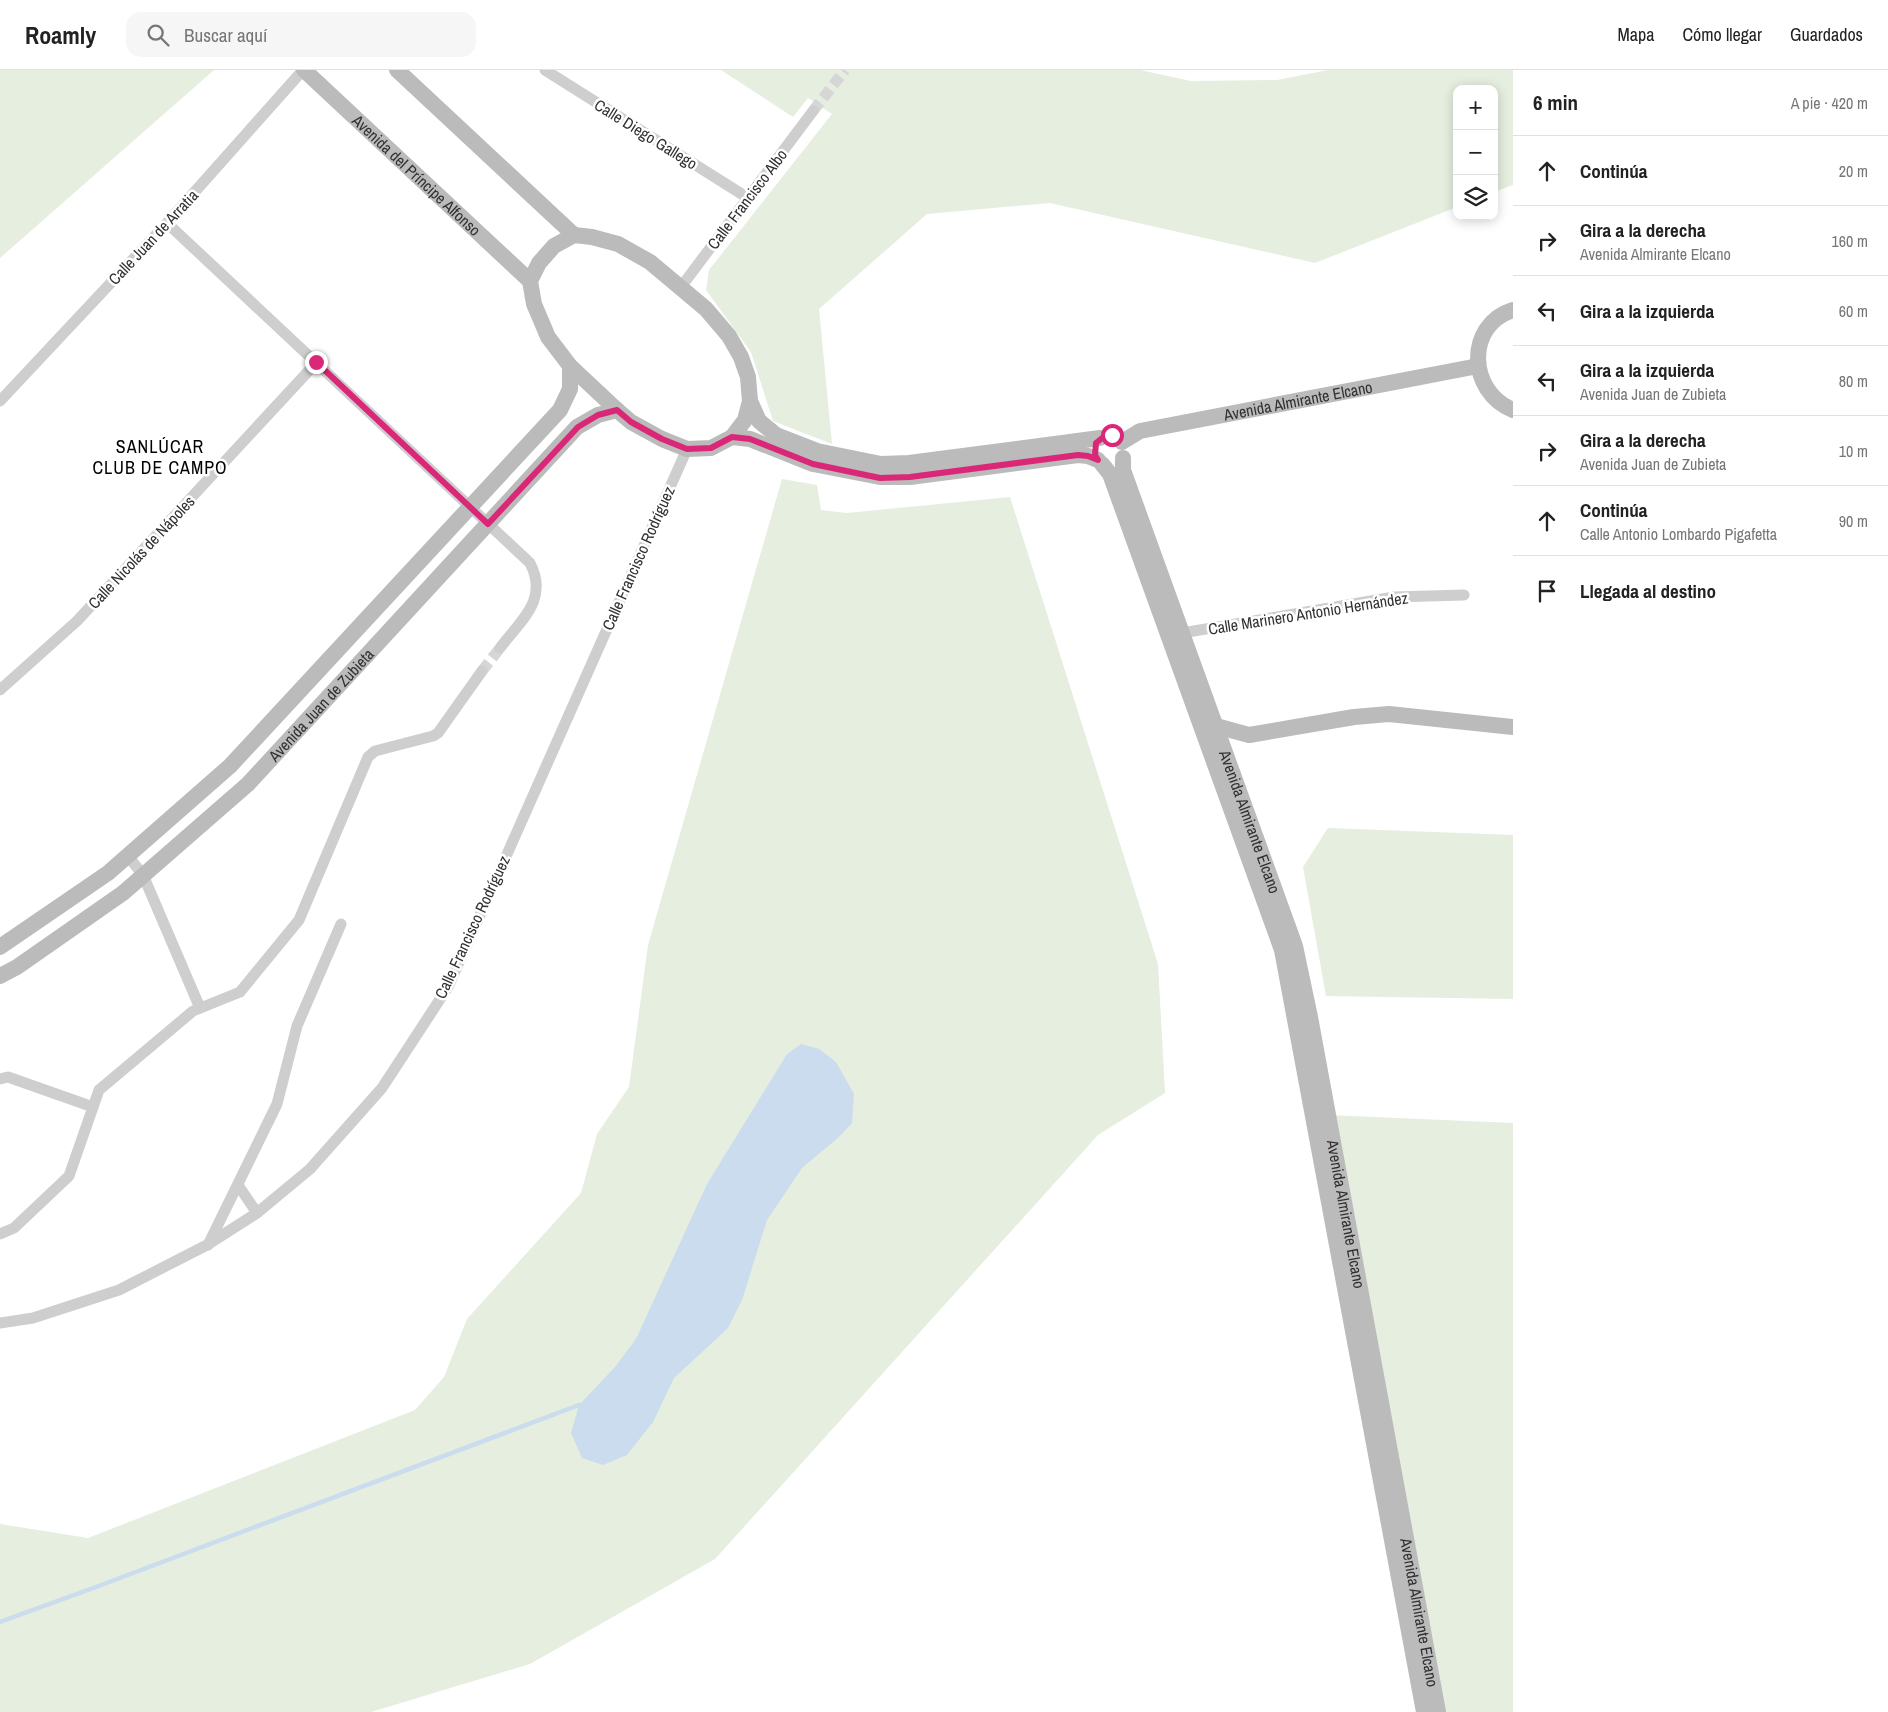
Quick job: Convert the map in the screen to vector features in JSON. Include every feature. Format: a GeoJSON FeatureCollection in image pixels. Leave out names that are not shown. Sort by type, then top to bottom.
{"type":"FeatureCollection","features":[{"type":"Feature","properties":{"kind":"street","name":"Calle Juan de Arratia"},"geometry":{"type":"LineString","coordinates":[[0,401],[167,223],[303,70]]}},
{"type":"Feature","properties":{"kind":"street","name":"Avenida del Príncipe Alfonso"},"geometry":{"type":"LineString","coordinates":[[303,70],[530,281]]}},
{"type":"Feature","properties":{"kind":"street"},"geometry":{"type":"LineString","coordinates":[[397,70],[574,235]]}},
{"type":"Feature","properties":{"kind":"street","name":"Calle Diego Gallego"},"geometry":{"type":"LineString","coordinates":[[545,70],[748,198]]}},
{"type":"Feature","properties":{"kind":"street","name":"Calle Francisco Albo"},"geometry":{"type":"LineString","coordinates":[[681,287],[813,111]]}},
{"type":"Feature","properties":{"kind":"street"},"geometry":{"type":"LineString","coordinates":[[167,223],[530,563],[536,575],[538,590],[534,602],[500,648]]}},
{"type":"Feature","properties":{"kind":"street"},"geometry":{"type":"LineString","coordinates":[[574,235],[592,237],[618,244],[650,262],[706,309],[729,336],[741,357],[748,377],[750,401],[745,420],[732,437],[711,448],[687,449],[662,439],[631,422],[570,366],[548,337],[534,304],[530,281],[540,263],[554,246],[574,235]]}},
{"type":"Feature","properties":{"kind":"street"},"geometry":{"type":"LineString","coordinates":[[1513,310],[1494,322],[1484,334],[1479,350],[1478,366],[1482,382],[1491,396],[1504,407],[1513,410]]}},
{"type":"Feature","properties":{"kind":"street","name":"Calle Nicolás de Nápoles"},"geometry":{"type":"LineString","coordinates":[[0,690],[77,621],[316,362]]}},
{"type":"Feature","properties":{"kind":"street","name":"Avenida Juan de Zubieta"},"geometry":{"type":"LineString","coordinates":[[0,947],[108,873],[230,766],[560,410],[570,389],[570,366]]}},
{"type":"Feature","properties":{"kind":"street","name":"Avenida Almirante Elcano"},"geometry":{"type":"LineString","coordinates":[[1122,442],[1140,431],[1478,366]]}},
{"type":"Feature","properties":{"kind":"street"},"geometry":{"type":"LineString","coordinates":[[732,437],[750,439],[813,464],[880,478],[910,477],[1078,455],[1088,456],[1108,466],[1114,465],[1123,458],[1125,447],[1118,437],[1106,435],[1100,438],[909,464],[881,464],[817,451],[776,435],[759,420],[750,401]]}},
{"type":"Feature","properties":{"kind":"street","name":"Avenida Juan de Zubieta"},"geometry":{"type":"LineString","coordinates":[[0,976],[17,967],[124,893],[248,784],[578,427],[598,415],[617,410]]}},
{"type":"Feature","properties":{"kind":"street"},"geometry":{"type":"LineString","coordinates":[[1100,438],[1094,449],[1095,455],[1100,462]]}},
{"type":"Feature","properties":{"kind":"street","name":"Calle Francisco Rodríguez"},"geometry":{"type":"LineString","coordinates":[[0,1323],[33,1318],[119,1290],[207,1245],[257,1213],[310,1169],[382,1088],[448,987],[687,449]]}},
{"type":"Feature","properties":{"kind":"street","name":"Avenida Almirante Elcano"},"geometry":{"type":"LineString","coordinates":[[1123,458],[1123,470],[1175,634]]}},
{"type":"Feature","properties":{"kind":"street","name":"Avenida Almirante Elcano"},"geometry":{"type":"LineString","coordinates":[[1100,462],[1110,474],[1175,634],[1295,946],[1312,1027],[1438,1712]]}},
{"type":"Feature","properties":{"kind":"street","name":"Calle Marinero Antonio Hernández"},"geometry":{"type":"LineString","coordinates":[[1175,634],[1394,596],[1464,595]]}},
{"type":"Feature","properties":{"kind":"street"},"geometry":{"type":"LineString","coordinates":[[0,1234],[14,1228],[69,1176],[100,1090],[193,1011],[240,992],[298,920],[368,757],[375,751],[433,736],[438,733],[482,671]]}},
{"type":"Feature","properties":{"kind":"street","name":"Avenida Almirante Elcano"},"geometry":{"type":"LineString","coordinates":[[1210,728],[1249,735],[1354,717],[1389,714],[1513,727]]}},
{"type":"Feature","properties":{"kind":"street","name":"Avenida Almirante Elcano"},"geometry":{"type":"LineString","coordinates":[[1210,728],[1282,950],[1424,1712]]}},
{"type":"Feature","properties":{"kind":"street"},"geometry":{"type":"LineString","coordinates":[[128,856],[144,875],[200,1008]]}},
{"type":"Feature","properties":{"kind":"street"},"geometry":{"type":"LineString","coordinates":[[207,1245],[277,1104],[297,1026],[341,924]]}},
{"type":"Feature","properties":{"kind":"street"},"geometry":{"type":"LineString","coordinates":[[0,1079],[8,1077],[93,1107]]}},
{"type":"Feature","properties":{"kind":"street"},"geometry":{"type":"LineString","coordinates":[[238,1185],[257,1213]]}},
{"type":"Feature","properties":{"kind":"green space"},"geometry":{"type":"Polygon","coordinates":[[[0,70],[214,70],[0,258],[0,70]]]}},
{"type":"Feature","properties":{"kind":"green space"},"geometry":{"type":"Polygon","coordinates":[[[721,70],[1140,70],[1191,81],[1277,80],[1328,70],[1513,70],[1513,185],[1498,191],[1498,85],[1453,85],[1453,209],[1315,263],[1050,203],[927,214],[819,309],[832,444],[773,421],[751,352],[706,290],[709,270],[832,114],[808,98],[793,117],[721,70]]]}},
{"type":"Feature","properties":{"kind":"green space"},"geometry":{"type":"Polygon","coordinates":[[[782,479],[817,485],[821,510],[847,513],[1010,497],[1158,964],[1165,1093],[1098,1135],[715,1559],[530,1664],[371,1712],[0,1712],[0,1524],[88,1538],[415,1410],[444,1377],[467,1319],[581,1193],[597,1134],[629,1087],[648,945],[782,479]]]}},
{"type":"Feature","properties":{"kind":"green space"},"geometry":{"type":"Polygon","coordinates":[[[1328,828],[1513,835],[1513,999],[1326,996],[1303,867],[1328,828]]]}},
{"type":"Feature","properties":{"kind":"green space"},"geometry":{"type":"Polygon","coordinates":[[[1328,1115],[1513,1123],[1513,1712],[1439,1712],[1328,1115]]]}},
{"type":"Feature","properties":{"kind":"water"},"geometry":{"type":"Polygon","coordinates":[[[801,1044],[819,1049],[836,1062],[854,1094],[852,1123],[839,1137],[802,1168],[767,1220],[742,1300],[728,1328],[674,1378],[653,1422],[627,1455],[603,1465],[582,1458],[571,1433],[579,1405],[615,1367],[636,1339],[707,1184],[787,1054],[801,1044]]]}},
{"type":"Feature","properties":{"kind":"waterway"},"geometry":{"type":"LineString","coordinates":[[0,1622],[579,1405]]}},
{"type":"Feature","properties":{"kind":"tunnel"},"geometry":{"type":"LineString","coordinates":[[813,111],[845,70]]}},
{"type":"Feature","properties":{"kind":"tunnel"},"geometry":{"type":"LineString","coordinates":[[482,671],[500,648]]}},
{"type":"Feature","properties":{"kind":"district","name":"SANLÚCAR CLUB DE CAMPO"},"geometry":{"type":"Point","coordinates":[160,456]}},
{"type":"Feature","properties":{"kind":"route"},"geometry":{"type":"LineString","coordinates":[[316,362],[488,524],[578,427],[598,415],[617,410],[631,422],[662,439],[687,449],[711,448],[732,437],[750,439],[813,464],[880,478],[910,477],[1078,455],[1098,460],[1094,449],[1096,443],[1106,435],[1112,435]]}}]}
